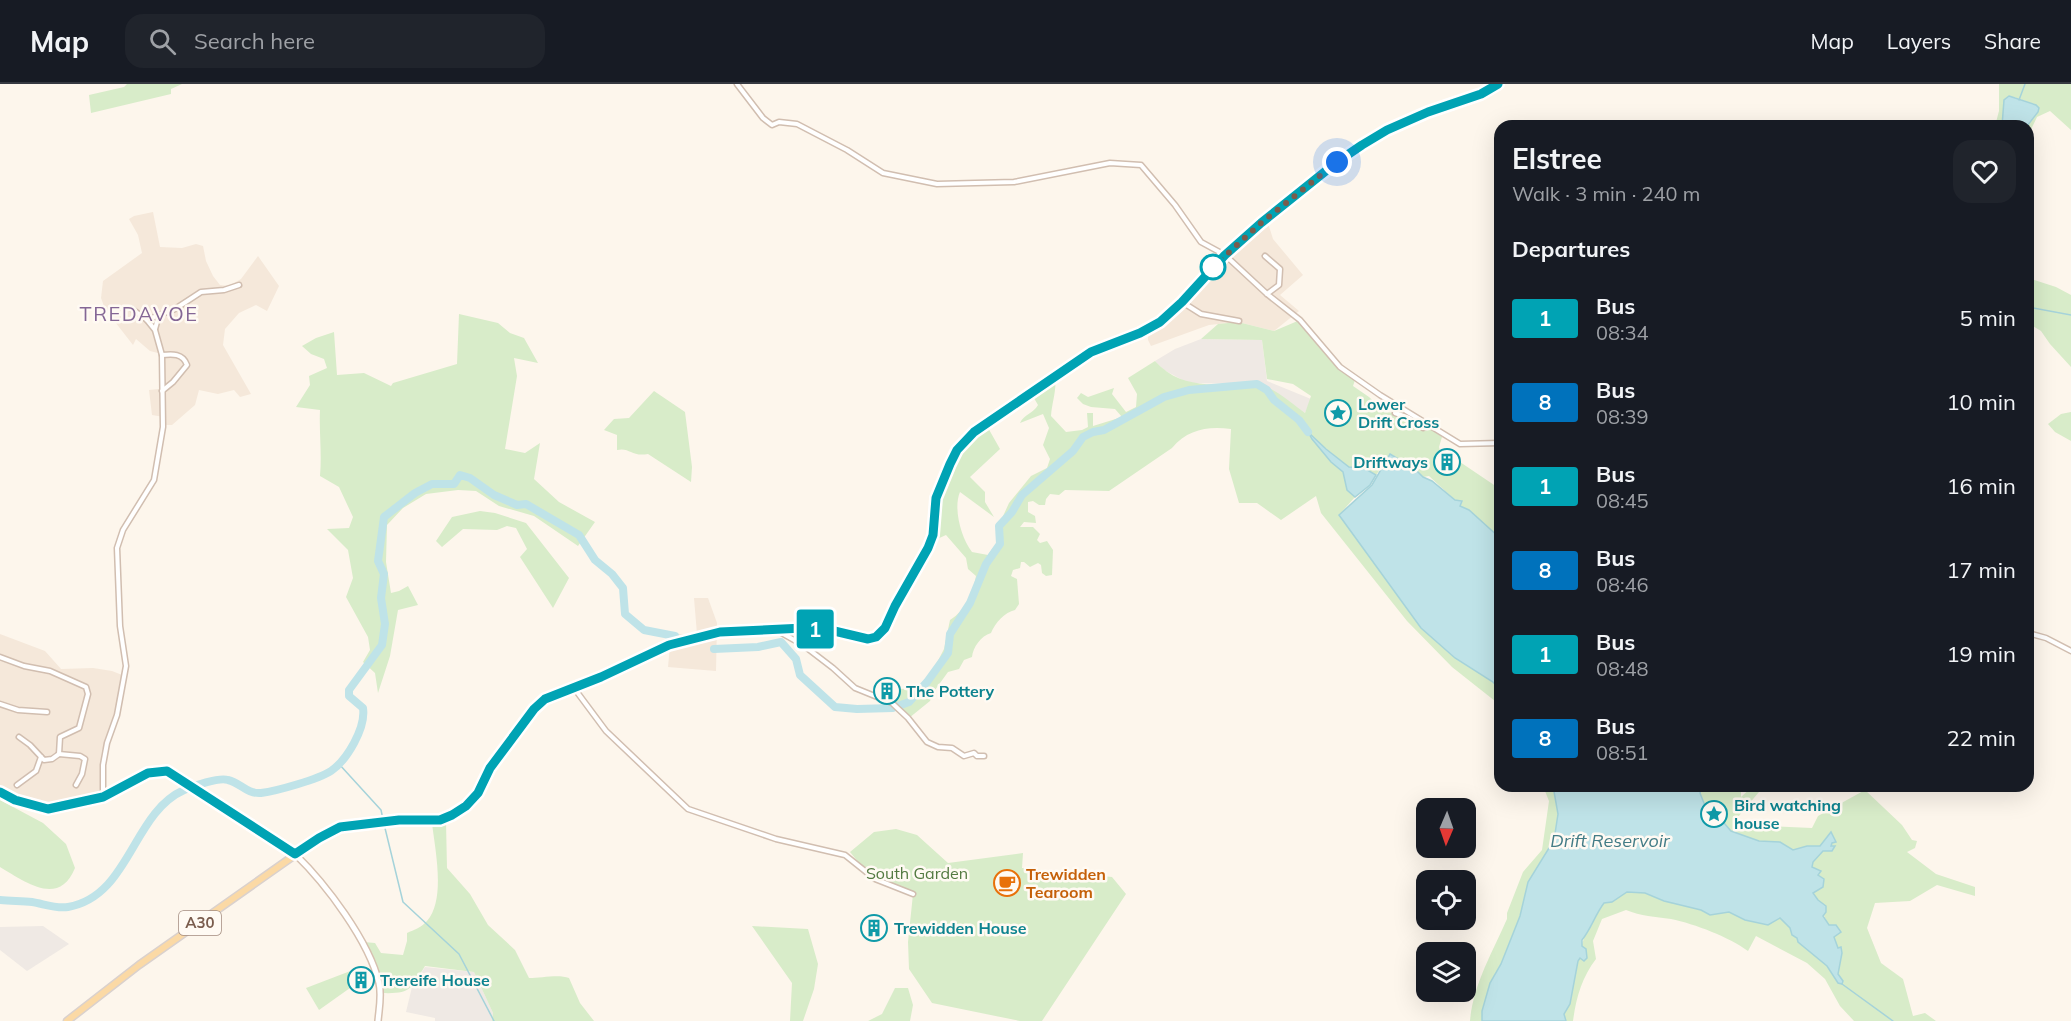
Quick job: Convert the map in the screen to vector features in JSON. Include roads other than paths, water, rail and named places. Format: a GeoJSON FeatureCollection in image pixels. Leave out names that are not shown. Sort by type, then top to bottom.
{"type":"FeatureCollection","features":[{"type":"Feature","properties":{"kind":"main road","name":"A30"},"geometry":{"type":"LineString","coordinates":[[67,1021],[139,965],[319,838],[340,827],[383,821],[440,820],[466,806],[478,793],[490,768],[534,709],[545,699],[601,677],[678,642],[720,632],[804,628],[830,630],[868,639],[876,637],[885,628],[928,548],[933,535],[936,498],[944,475],[957,450],[974,432],[1076,361],[1106,345],[1140,333],[1160,322],[1182,302],[1225,255],[1311,182],[1362,145],[1387,130],[1428,112],[1481,94],[1498,84]]}},
{"type":"Feature","properties":{"kind":"main road"},"geometry":{"type":"LineString","coordinates":[[0,792],[15,800],[48,809],[103,797],[148,773],[167,771],[295,854],[312,871],[349,922],[374,967],[380,986],[378,1021]]}},
{"type":"Feature","properties":{"kind":"street"},"geometry":{"type":"LineString","coordinates":[[737,84],[763,118],[772,125],[779,122],[797,124],[883,172],[937,184],[1014,182],[1110,163],[1141,165],[1175,205],[1202,242],[1225,255],[1267,294],[1300,320],[1340,367],[1380,395],[1460,444],[1494,443]]}},
{"type":"Feature","properties":{"kind":"street"},"geometry":{"type":"LineString","coordinates":[[1265,256],[1280,269],[1279,285],[1267,294]]}},
{"type":"Feature","properties":{"kind":"street"},"geometry":{"type":"LineString","coordinates":[[147,320],[176,309],[201,292],[224,290],[239,285]]}},
{"type":"Feature","properties":{"kind":"street"},"geometry":{"type":"LineString","coordinates":[[1182,302],[1201,314],[1239,321]]}},
{"type":"Feature","properties":{"kind":"street"},"geometry":{"type":"LineString","coordinates":[[103,797],[103,765],[107,743],[117,715],[126,666],[120,626],[117,548],[123,530],[154,480],[163,427],[162,355],[155,330],[147,320],[132,309]]}},
{"type":"Feature","properties":{"kind":"street"},"geometry":{"type":"LineString","coordinates":[[155,330],[159,315]]}},
{"type":"Feature","properties":{"kind":"street"},"geometry":{"type":"LineString","coordinates":[[162,355],[180,356],[187,364],[174,382],[162,391]]}},
{"type":"Feature","properties":{"kind":"street"},"geometry":{"type":"LineString","coordinates":[[1395,413],[1409,418],[1423,428],[1430,425]]}},
{"type":"Feature","properties":{"kind":"street"},"geometry":{"type":"LineString","coordinates":[[777,630],[803,645],[855,687],[892,703],[908,718],[927,742],[938,747],[952,748],[964,756],[974,753],[977,756],[984,756]]}},
{"type":"Feature","properties":{"kind":"street"},"geometry":{"type":"LineString","coordinates":[[2034,635],[2071,651]]}},
{"type":"Feature","properties":{"kind":"street"},"geometry":{"type":"LineString","coordinates":[[0,657],[24,666],[50,671],[86,687],[88,694],[79,728],[60,737],[59,754]]}},
{"type":"Feature","properties":{"kind":"street"},"geometry":{"type":"LineString","coordinates":[[573,687],[606,731],[688,810],[776,839],[845,855],[875,879],[913,894]]}},
{"type":"Feature","properties":{"kind":"street"},"geometry":{"type":"LineString","coordinates":[[0,704],[18,710],[47,712]]}},
{"type":"Feature","properties":{"kind":"street"},"geometry":{"type":"LineString","coordinates":[[19,737],[30,744],[44,759],[52,759],[59,754],[81,756],[85,759],[82,774],[76,785]]}},
{"type":"Feature","properties":{"kind":"street"},"geometry":{"type":"LineString","coordinates":[[17,785],[36,771],[41,757]]}},
{"type":"Feature","properties":{"kind":"water"},"geometry":{"type":"Polygon","coordinates":[[[2009,96],[2036,105],[2039,108],[2038,112],[2032,120],[2002,120],[2004,100],[2009,96]]]}},
{"type":"Feature","properties":{"kind":"water"},"geometry":{"type":"Polygon","coordinates":[[[1308,432],[1349,467],[1364,468],[1376,475],[1370,485],[1355,497],[1347,490],[1343,472],[1331,462],[1308,432]]]}},
{"type":"Feature","properties":{"kind":"water"},"geometry":{"type":"Polygon","coordinates":[[[1390,454],[1432,481],[1455,500],[1462,501],[1460,506],[1469,510],[1494,533],[1494,683],[1455,658],[1421,628],[1339,515],[1372,485],[1390,454]]]}},
{"type":"Feature","properties":{"kind":"water","name":"Drift Reservoir"},"geometry":{"type":"Polygon","coordinates":[[[1554,792],[1700,792],[1709,816],[1714,821],[1724,823],[1731,831],[1759,841],[1780,842],[1793,850],[1807,846],[1820,846],[1831,832],[1836,842],[1832,843],[1831,846],[1835,846],[1832,851],[1823,851],[1813,862],[1812,867],[1821,871],[1818,875],[1824,879],[1823,887],[1813,893],[1826,906],[1823,916],[1829,925],[1836,925],[1841,932],[1834,937],[1838,948],[1841,947],[1838,974],[1843,981],[1842,984],[1838,983],[1827,966],[1798,942],[1790,928],[1780,918],[1768,925],[1745,920],[1729,912],[1710,915],[1701,910],[1664,901],[1645,893],[1627,892],[1612,902],[1604,903],[1582,940],[1587,958],[1584,961],[1580,958],[1578,961],[1570,1004],[1564,1014],[1566,1021],[1482,1021],[1482,1011],[1490,983],[1501,964],[1520,916],[1528,882],[1554,840],[1558,814],[1554,792]]]}},
{"type":"Feature","properties":{"kind":"waterway"},"geometry":{"type":"LineString","coordinates":[[2019,100],[2025,84]]}},
{"type":"Feature","properties":{"kind":"waterway"},"geometry":{"type":"LineString","coordinates":[[2034,308],[2071,315]]}},
{"type":"Feature","properties":{"kind":"waterway"},"geometry":{"type":"LineString","coordinates":[[898,706],[909,702],[948,653],[950,634],[970,603],[986,564],[1000,544],[999,526],[1012,512],[1022,495],[1073,451],[1083,437],[1104,430],[1164,397],[1189,390],[1257,384],[1267,390],[1274,400],[1299,420],[1308,432]]}},
{"type":"Feature","properties":{"kind":"waterway"},"geometry":{"type":"LineString","coordinates":[[0,900],[32,902],[54,907],[68,907],[89,900],[105,887],[118,871],[153,816],[167,801],[188,788],[224,779],[233,781],[251,792],[261,793],[308,781],[337,766],[349,752],[362,725],[363,708],[349,696],[349,690],[382,645],[385,624],[381,598],[384,574],[378,561],[384,517],[415,493],[432,484],[454,484],[460,475],[470,478],[494,495],[517,505],[526,504],[579,535],[595,560],[612,574],[623,588],[625,614],[644,630],[675,636]]}},
{"type":"Feature","properties":{"kind":"waterway"},"geometry":{"type":"LineString","coordinates":[[714,649],[758,647],[781,642],[796,659],[800,675],[835,707],[893,708]]}},
{"type":"Feature","properties":{"kind":"waterway"},"geometry":{"type":"LineString","coordinates":[[339,764],[381,810],[383,819]]}},
{"type":"Feature","properties":{"kind":"waterway"},"geometry":{"type":"LineString","coordinates":[[384,824],[403,902],[459,954],[494,1021]]}},
{"type":"Feature","properties":{"kind":"waterway"},"geometry":{"type":"LineString","coordinates":[[1842,984],[1893,1021]]}},
{"type":"Feature","properties":{"kind":"place","name":"Lower Drift Cross"},"geometry":{"type":"Point","coordinates":[1338,413]}},
{"type":"Feature","properties":{"kind":"place","name":"Driftways"},"geometry":{"type":"Point","coordinates":[1447,462]}},
{"type":"Feature","properties":{"kind":"place","name":"The Pottery"},"geometry":{"type":"Point","coordinates":[887,691]}},
{"type":"Feature","properties":{"kind":"place","name":"Bird watching house"},"geometry":{"type":"Point","coordinates":[1714,814]}},
{"type":"Feature","properties":{"kind":"place","name":"Trewidden Tearoom"},"geometry":{"type":"Point","coordinates":[1007,883]}},
{"type":"Feature","properties":{"kind":"place","name":"Trewidden House"},"geometry":{"type":"Point","coordinates":[874,928]}},
{"type":"Feature","properties":{"kind":"place","name":"Trereife House"},"geometry":{"type":"Point","coordinates":[361,980]}},
{"type":"Feature","properties":{"kind":"district","name":"TREDAVOE"},"geometry":{"type":"Point","coordinates":[139,314]}},
{"type":"Feature","properties":{"kind":"park label","name":"South Garden"},"geometry":{"type":"Point","coordinates":[917,873]}}]}
